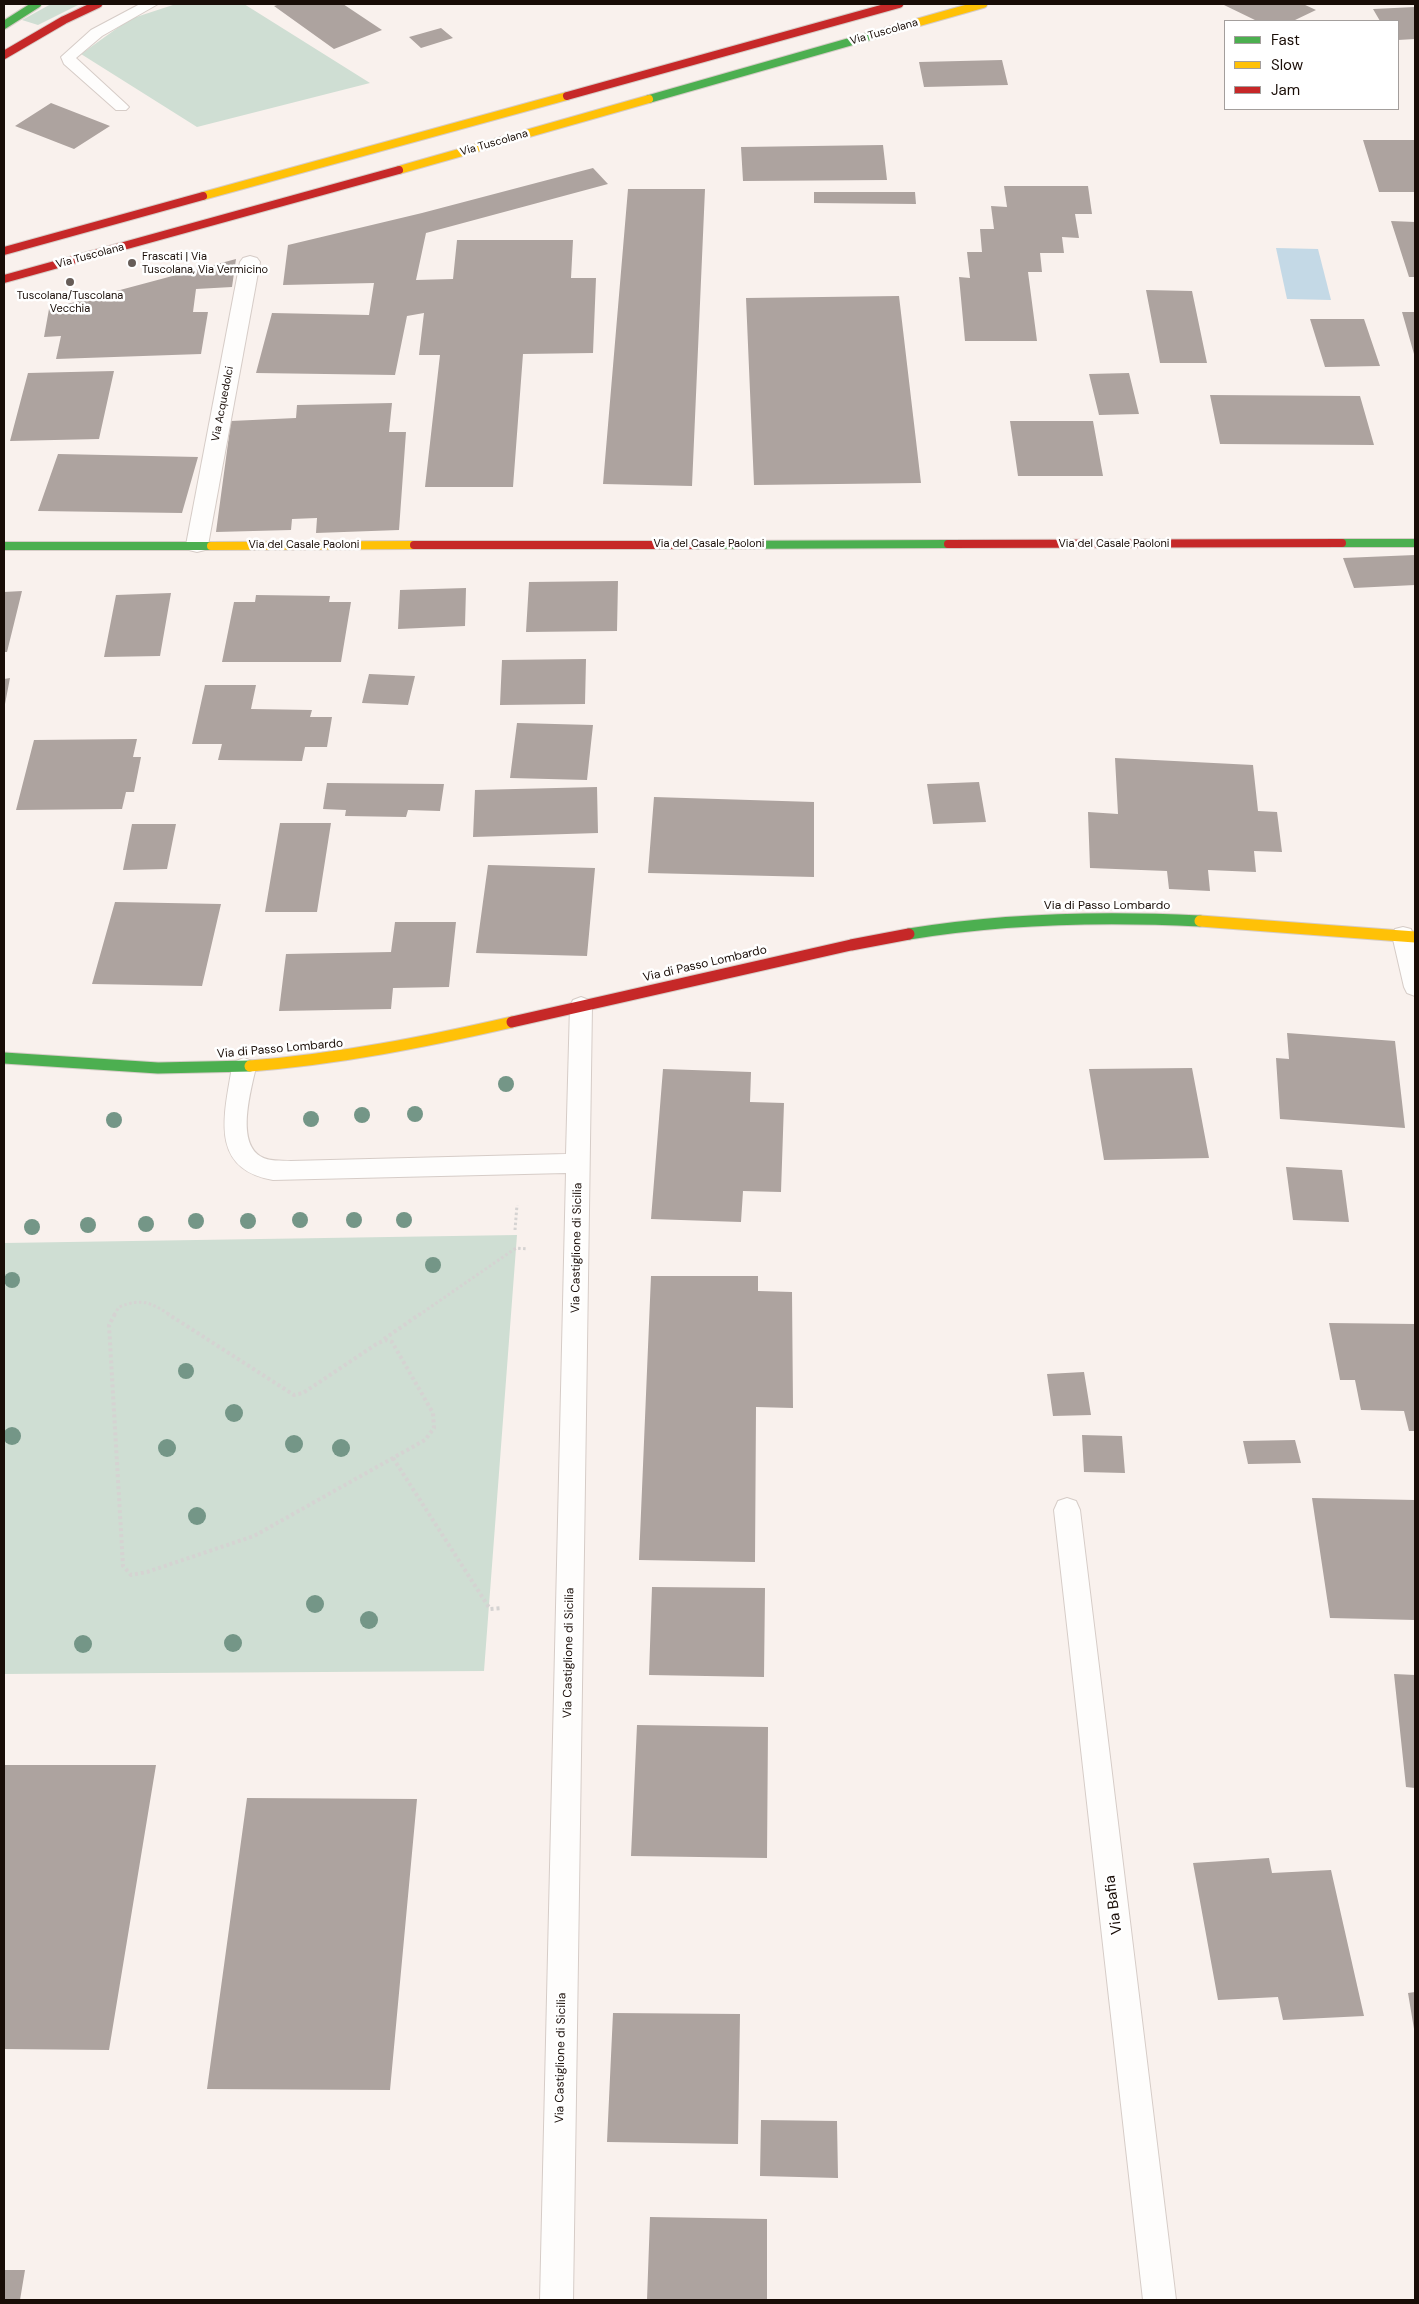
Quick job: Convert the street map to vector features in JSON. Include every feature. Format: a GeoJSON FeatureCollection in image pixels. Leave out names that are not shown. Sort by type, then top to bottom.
{"type":"FeatureCollection","features":[{"type":"Feature","properties":{"kind":"main road"},"geometry":{"type":"LineString","coordinates":[[4,25],[37,4]]}},
{"type":"Feature","properties":{"kind":"main road"},"geometry":{"type":"LineString","coordinates":[[4,55],[64,20],[98,4]]}},
{"type":"Feature","properties":{"kind":"main road","name":"Via Tuscolana"},"geometry":{"type":"LineString","coordinates":[[4,251],[899,4]]}},
{"type":"Feature","properties":{"kind":"main road","name":"Via Tuscolana"},"geometry":{"type":"LineString","coordinates":[[4,279],[236,217],[983,4]]}},
{"type":"Feature","properties":{"kind":"main road","name":"Via del Casale Paoloni"},"geometry":{"type":"LineString","coordinates":[[4,546],[1415,543]]}},
{"type":"Feature","properties":{"kind":"main road","name":"Via di Passo Lombardo"},"geometry":{"type":"LineString","coordinates":[[4,1058],[85,1065],[179,1069],[309,1062],[426,1042],[868,942],[942,928],[1008,921],[1138,918],[1409,936]]}},
{"type":"Feature","properties":{"kind":"street","name":"Via Acquedolci"},"geometry":{"type":"LineString","coordinates":[[197,545],[250,262]]}},
{"type":"Feature","properties":{"kind":"lane"},"geometry":{"type":"LineString","coordinates":[[121,107],[69,61],[68,57],[86,39],[111,23],[151,4]]}},
{"type":"Feature","properties":{"kind":"lane"},"geometry":{"type":"LineString","coordinates":[[1409,936],[1415,987]]}},
{"type":"Feature","properties":{"kind":"lane","name":"Via Castiglione di Sicilia"},"geometry":{"type":"LineString","coordinates":[[556,2300],[581,1006]]}},
{"type":"Feature","properties":{"kind":"lane"},"geometry":{"type":"LineString","coordinates":[[244,1067],[234,1131],[238,1147],[249,1162],[266,1169],[291,1171],[406,1169],[578,1163]]}},
{"type":"Feature","properties":{"kind":"lane","name":"Via Bafia"},"geometry":{"type":"LineString","coordinates":[[1067,1510],[1160,2300]]}},
{"type":"Feature","properties":{"kind":"path"},"geometry":{"type":"LineString","coordinates":[[515,1230],[517,1202]]}},
{"type":"Feature","properties":{"kind":"path"},"geometry":{"type":"LineString","coordinates":[[383,1340],[391,1341],[395,1344],[433,1413],[434,1428],[425,1440],[254,1536],[147,1572],[131,1575],[123,1566],[109,1325],[119,1308],[135,1301],[156,1306],[288,1393],[294,1395],[303,1393],[516,1248],[528,1249]]}},
{"type":"Feature","properties":{"kind":"path"},"geometry":{"type":"LineString","coordinates":[[392,1458],[490,1608],[502,1608]]}},
{"type":"Feature","properties":{"kind":"shaded area"},"geometry":{"type":"Polygon","coordinates":[[[51,4],[80,4],[38,25],[22,20],[51,4]]]}},
{"type":"Feature","properties":{"kind":"shaded area"},"geometry":{"type":"Polygon","coordinates":[[[176,4],[244,4],[370,83],[197,127],[81,54],[130,19],[176,4]]]}},
{"type":"Feature","properties":{"kind":"shaded area"},"geometry":{"type":"Polygon","coordinates":[[[517,1235],[484,1671],[4,1674],[4,1243],[517,1235]]]}},
{"type":"Feature","properties":{"kind":"water"},"geometry":{"type":"Polygon","coordinates":[[[1276,248],[1318,249],[1331,300],[1287,299],[1276,248]]]}},
{"type":"Feature","properties":{"kind":"building"},"geometry":{"type":"Polygon","coordinates":[[[280,4],[343,4],[382,30],[334,49],[274,6],[280,4]]]}},
{"type":"Feature","properties":{"kind":"building"},"geometry":{"type":"Polygon","coordinates":[[[1303,4],[1316,10],[1295,20],[1255,20],[1224,5],[1303,4]]]}},
{"type":"Feature","properties":{"kind":"building"},"geometry":{"type":"Polygon","coordinates":[[[1415,7],[1415,39],[1399,40],[1399,20],[1379,20],[1373,9],[1415,7]]]}},
{"type":"Feature","properties":{"kind":"building"},"geometry":{"type":"Polygon","coordinates":[[[441,28],[453,38],[421,48],[409,37],[441,28]]]}},
{"type":"Feature","properties":{"kind":"building"},"geometry":{"type":"Polygon","coordinates":[[[1002,60],[1008,85],[924,87],[919,62],[1002,60]]]}},
{"type":"Feature","properties":{"kind":"building"},"geometry":{"type":"Polygon","coordinates":[[[51,103],[110,126],[74,149],[15,126],[51,103]]]}},
{"type":"Feature","properties":{"kind":"building"},"geometry":{"type":"Polygon","coordinates":[[[1363,140],[1415,140],[1415,192],[1379,192],[1363,140]]]}},
{"type":"Feature","properties":{"kind":"building"},"geometry":{"type":"Polygon","coordinates":[[[883,145],[887,180],[743,181],[741,147],[883,145]]]}},
{"type":"Feature","properties":{"kind":"building"},"geometry":{"type":"Polygon","coordinates":[[[593,168],[608,184],[426,233],[416,280],[453,279],[457,240],[573,240],[571,278],[596,278],[593,353],[523,354],[513,487],[425,487],[440,355],[419,355],[424,313],[407,316],[395,375],[256,373],[272,313],[369,315],[374,283],[283,285],[288,245],[422,213],[593,168]]]}},
{"type":"Feature","properties":{"kind":"building"},"geometry":{"type":"Polygon","coordinates":[[[1004,186],[1088,186],[1092,214],[1075,214],[1079,238],[1062,237],[1064,253],[1040,253],[1042,272],[1028,272],[1037,341],[965,341],[959,277],[970,278],[967,252],[982,252],[980,229],[994,229],[991,206],[1007,207],[1004,186]]]}},
{"type":"Feature","properties":{"kind":"building"},"geometry":{"type":"Polygon","coordinates":[[[628,189],[705,189],[692,486],[603,484],[628,189]]]}},
{"type":"Feature","properties":{"kind":"building"},"geometry":{"type":"Polygon","coordinates":[[[814,192],[915,192],[916,204],[814,203],[814,192]]]}},
{"type":"Feature","properties":{"kind":"building"},"geometry":{"type":"Polygon","coordinates":[[[1391,221],[1415,222],[1415,277],[1409,277],[1391,221]]]}},
{"type":"Feature","properties":{"kind":"building"},"geometry":{"type":"Polygon","coordinates":[[[236,259],[232,287],[196,289],[193,312],[208,312],[201,354],[56,359],[61,336],[44,337],[49,309],[236,259]]]}},
{"type":"Feature","properties":{"kind":"building"},"geometry":{"type":"Polygon","coordinates":[[[1146,290],[1192,291],[1207,363],[1160,363],[1146,290]]]}},
{"type":"Feature","properties":{"kind":"building"},"geometry":{"type":"Polygon","coordinates":[[[899,296],[921,483],[754,485],[746,298],[899,296]]]}},
{"type":"Feature","properties":{"kind":"building"},"geometry":{"type":"Polygon","coordinates":[[[1402,312],[1415,312],[1415,354],[1414,354],[1402,312]]]}},
{"type":"Feature","properties":{"kind":"building"},"geometry":{"type":"Polygon","coordinates":[[[1310,319],[1364,319],[1380,366],[1325,367],[1310,319]]]}},
{"type":"Feature","properties":{"kind":"building"},"geometry":{"type":"Polygon","coordinates":[[[114,371],[99,439],[10,441],[28,373],[114,371]]]}},
{"type":"Feature","properties":{"kind":"building"},"geometry":{"type":"Polygon","coordinates":[[[1129,373],[1139,414],[1099,415],[1089,374],[1129,373]]]}},
{"type":"Feature","properties":{"kind":"building"},"geometry":{"type":"Polygon","coordinates":[[[1210,395],[1360,396],[1374,445],[1220,444],[1210,395]]]}},
{"type":"Feature","properties":{"kind":"building"},"geometry":{"type":"Polygon","coordinates":[[[392,403],[389,432],[406,432],[399,530],[316,533],[317,518],[292,519],[291,530],[216,532],[231,421],[296,418],[297,405],[392,403]]]}},
{"type":"Feature","properties":{"kind":"building"},"geometry":{"type":"Polygon","coordinates":[[[1010,421],[1093,421],[1103,476],[1018,476],[1010,421]]]}},
{"type":"Feature","properties":{"kind":"building"},"geometry":{"type":"Polygon","coordinates":[[[58,454],[198,457],[182,513],[38,511],[58,454]]]}},
{"type":"Feature","properties":{"kind":"building"},"geometry":{"type":"Polygon","coordinates":[[[1415,555],[1415,585],[1354,588],[1343,558],[1415,555]]]}},
{"type":"Feature","properties":{"kind":"building"},"geometry":{"type":"Polygon","coordinates":[[[618,581],[617,631],[526,632],[529,582],[618,581]]]}},
{"type":"Feature","properties":{"kind":"building"},"geometry":{"type":"Polygon","coordinates":[[[466,588],[465,626],[398,629],[400,590],[466,588]]]}},
{"type":"Feature","properties":{"kind":"building"},"geometry":{"type":"Polygon","coordinates":[[[22,591],[7,652],[4,652],[4,592],[22,591]]]}},
{"type":"Feature","properties":{"kind":"building"},"geometry":{"type":"Polygon","coordinates":[[[171,593],[160,656],[104,657],[116,595],[171,593]]]}},
{"type":"Feature","properties":{"kind":"building"},"geometry":{"type":"Polygon","coordinates":[[[256,595],[330,596],[329,602],[351,602],[341,662],[222,662],[234,602],[255,602],[256,595]]]}},
{"type":"Feature","properties":{"kind":"building"},"geometry":{"type":"Polygon","coordinates":[[[586,659],[585,704],[500,705],[502,660],[586,659]]]}},
{"type":"Feature","properties":{"kind":"building"},"geometry":{"type":"Polygon","coordinates":[[[369,674],[415,676],[408,705],[362,703],[369,674]]]}},
{"type":"Feature","properties":{"kind":"building"},"geometry":{"type":"Polygon","coordinates":[[[10,678],[5,704],[4,679],[10,678]]]}},
{"type":"Feature","properties":{"kind":"building"},"geometry":{"type":"Polygon","coordinates":[[[205,685],[256,685],[251,709],[312,710],[310,717],[332,717],[327,747],[305,747],[302,761],[218,760],[222,744],[192,744],[205,685]]]}},
{"type":"Feature","properties":{"kind":"building"},"geometry":{"type":"Polygon","coordinates":[[[517,723],[593,725],[587,780],[510,778],[517,723]]]}},
{"type":"Feature","properties":{"kind":"building"},"geometry":{"type":"Polygon","coordinates":[[[137,739],[133,757],[141,757],[134,792],[126,792],[122,809],[16,810],[34,740],[137,739]]]}},
{"type":"Feature","properties":{"kind":"building"},"geometry":{"type":"Polygon","coordinates":[[[1115,758],[1253,765],[1258,811],[1277,812],[1282,852],[1254,851],[1256,872],[1208,870],[1210,891],[1169,889],[1167,871],[1090,868],[1088,812],[1118,814],[1115,758]]]}},
{"type":"Feature","properties":{"kind":"building"},"geometry":{"type":"Polygon","coordinates":[[[979,782],[986,822],[933,824],[927,784],[979,782]]]}},
{"type":"Feature","properties":{"kind":"building"},"geometry":{"type":"Polygon","coordinates":[[[327,783],[444,784],[440,811],[408,810],[406,817],[345,816],[346,810],[323,809],[327,783]]]}},
{"type":"Feature","properties":{"kind":"building"},"geometry":{"type":"Polygon","coordinates":[[[597,787],[598,833],[473,837],[475,790],[597,787]]]}},
{"type":"Feature","properties":{"kind":"building"},"geometry":{"type":"Polygon","coordinates":[[[654,797],[814,802],[814,877],[648,873],[654,797]]]}},
{"type":"Feature","properties":{"kind":"building"},"geometry":{"type":"Polygon","coordinates":[[[280,823],[331,823],[317,912],[265,912],[280,823]]]}},
{"type":"Feature","properties":{"kind":"building"},"geometry":{"type":"Polygon","coordinates":[[[132,824],[176,824],[167,869],[123,870],[132,824]]]}},
{"type":"Feature","properties":{"kind":"building"},"geometry":{"type":"Polygon","coordinates":[[[488,865],[595,868],[587,956],[476,953],[488,865]]]}},
{"type":"Feature","properties":{"kind":"building"},"geometry":{"type":"Polygon","coordinates":[[[115,902],[221,904],[202,986],[92,984],[115,902]]]}},
{"type":"Feature","properties":{"kind":"building"},"geometry":{"type":"Polygon","coordinates":[[[395,922],[456,922],[449,987],[393,988],[391,1009],[279,1011],[286,954],[391,952],[395,922]]]}},
{"type":"Feature","properties":{"kind":"building"},"geometry":{"type":"Polygon","coordinates":[[[1287,1033],[1395,1041],[1405,1128],[1280,1119],[1276,1058],[1289,1059],[1287,1033]]]}},
{"type":"Feature","properties":{"kind":"building"},"geometry":{"type":"Polygon","coordinates":[[[1192,1068],[1209,1158],[1104,1160],[1089,1069],[1192,1068]]]}},
{"type":"Feature","properties":{"kind":"building"},"geometry":{"type":"Polygon","coordinates":[[[663,1069],[751,1072],[750,1102],[784,1103],[781,1192],[743,1191],[741,1222],[651,1219],[663,1069]]]}},
{"type":"Feature","properties":{"kind":"building"},"geometry":{"type":"Polygon","coordinates":[[[1286,1167],[1342,1170],[1349,1222],[1293,1220],[1286,1167]]]}},
{"type":"Feature","properties":{"kind":"building"},"geometry":{"type":"Polygon","coordinates":[[[651,1276],[758,1276],[758,1291],[792,1292],[793,1408],[756,1407],[755,1562],[639,1560],[651,1276]]]}},
{"type":"Feature","properties":{"kind":"building"},"geometry":{"type":"Polygon","coordinates":[[[1329,1323],[1415,1324],[1415,1431],[1409,1431],[1404,1411],[1361,1410],[1355,1380],[1340,1380],[1329,1323]]]}},
{"type":"Feature","properties":{"kind":"building"},"geometry":{"type":"Polygon","coordinates":[[[1084,1372],[1091,1415],[1053,1416],[1047,1374],[1084,1372]]]}},
{"type":"Feature","properties":{"kind":"building"},"geometry":{"type":"Polygon","coordinates":[[[1082,1435],[1122,1436],[1125,1473],[1084,1472],[1082,1435]]]}},
{"type":"Feature","properties":{"kind":"building"},"geometry":{"type":"Polygon","coordinates":[[[1295,1440],[1301,1463],[1248,1464],[1243,1441],[1295,1440]]]}},
{"type":"Feature","properties":{"kind":"building"},"geometry":{"type":"Polygon","coordinates":[[[1312,1498],[1415,1500],[1415,1620],[1330,1618],[1312,1498]]]}},
{"type":"Feature","properties":{"kind":"building"},"geometry":{"type":"Polygon","coordinates":[[[652,1587],[765,1588],[764,1677],[649,1675],[652,1587]]]}},
{"type":"Feature","properties":{"kind":"building"},"geometry":{"type":"Polygon","coordinates":[[[1394,1674],[1415,1675],[1415,1788],[1406,1787],[1394,1674]]]}},
{"type":"Feature","properties":{"kind":"building"},"geometry":{"type":"Polygon","coordinates":[[[637,1725],[768,1727],[767,1858],[631,1856],[637,1725]]]}},
{"type":"Feature","properties":{"kind":"building"},"geometry":{"type":"Polygon","coordinates":[[[4,1765],[156,1765],[109,2050],[4,2049],[4,1765]]]}},
{"type":"Feature","properties":{"kind":"building"},"geometry":{"type":"Polygon","coordinates":[[[247,1798],[417,1799],[390,2090],[207,2089],[247,1798]]]}},
{"type":"Feature","properties":{"kind":"building"},"geometry":{"type":"Polygon","coordinates":[[[1269,1858],[1272,1873],[1331,1870],[1364,2016],[1283,2020],[1278,1997],[1218,2000],[1193,1863],[1269,1858]]]}},
{"type":"Feature","properties":{"kind":"building"},"geometry":{"type":"Polygon","coordinates":[[[1415,1992],[1415,2029],[1414,2029],[1408,1993],[1415,1992]]]}},
{"type":"Feature","properties":{"kind":"building"},"geometry":{"type":"Polygon","coordinates":[[[613,2013],[740,2014],[738,2144],[607,2142],[613,2013]]]}},
{"type":"Feature","properties":{"kind":"building"},"geometry":{"type":"Polygon","coordinates":[[[761,2120],[837,2121],[838,2178],[760,2176],[761,2120]]]}},
{"type":"Feature","properties":{"kind":"building"},"geometry":{"type":"Polygon","coordinates":[[[650,2217],[767,2219],[767,2300],[647,2300],[650,2217]]]}},
{"type":"Feature","properties":{"kind":"building"},"geometry":{"type":"Polygon","coordinates":[[[4,2270],[25,2270],[20,2300],[4,2300],[4,2270]]]}},
{"type":"Feature","properties":{"kind":"traffic: fast"},"geometry":{"type":"LineString","coordinates":[[4,25],[37,4]]}},
{"type":"Feature","properties":{"kind":"traffic: fast"},"geometry":{"type":"LineString","coordinates":[[649,99],[909,25]]}},
{"type":"Feature","properties":{"kind":"traffic: fast"},"geometry":{"type":"LineString","coordinates":[[1342,543],[1415,543]]}},
{"type":"Feature","properties":{"kind":"traffic: fast"},"geometry":{"type":"LineString","coordinates":[[693,545],[948,544]]}},
{"type":"Feature","properties":{"kind":"traffic: fast"},"geometry":{"type":"LineString","coordinates":[[4,546],[211,546]]}},
{"type":"Feature","properties":{"kind":"traffic: fast"},"geometry":{"type":"LineString","coordinates":[[909,934],[1017,920],[1054,918],[1200,921]]}},
{"type":"Feature","properties":{"kind":"traffic: fast"},"geometry":{"type":"LineString","coordinates":[[4,1058],[158,1068],[250,1066]]}},
{"type":"Feature","properties":{"kind":"traffic: slow"},"geometry":{"type":"LineString","coordinates":[[909,25],[983,4]]}},
{"type":"Feature","properties":{"kind":"traffic: slow"},"geometry":{"type":"LineString","coordinates":[[203,196],[567,96]]}},
{"type":"Feature","properties":{"kind":"traffic: slow"},"geometry":{"type":"LineString","coordinates":[[399,170],[649,99]]}},
{"type":"Feature","properties":{"kind":"traffic: slow"},"geometry":{"type":"LineString","coordinates":[[211,546],[414,545]]}},
{"type":"Feature","properties":{"kind":"traffic: slow"},"geometry":{"type":"LineString","coordinates":[[1200,921],[1415,937]]}},
{"type":"Feature","properties":{"kind":"traffic: slow"},"geometry":{"type":"LineString","coordinates":[[250,1066],[349,1055],[512,1022]]}},
{"type":"Feature","properties":{"kind":"traffic: jam"},"geometry":{"type":"LineString","coordinates":[[4,55],[64,20],[98,4]]}},
{"type":"Feature","properties":{"kind":"traffic: jam"},"geometry":{"type":"LineString","coordinates":[[567,96],[899,4]]}},
{"type":"Feature","properties":{"kind":"traffic: jam"},"geometry":{"type":"LineString","coordinates":[[4,279],[399,170]]}},
{"type":"Feature","properties":{"kind":"traffic: jam"},"geometry":{"type":"LineString","coordinates":[[4,251],[203,196]]}},
{"type":"Feature","properties":{"kind":"traffic: jam"},"geometry":{"type":"LineString","coordinates":[[948,544],[1342,543]]}},
{"type":"Feature","properties":{"kind":"traffic: jam"},"geometry":{"type":"LineString","coordinates":[[414,545],[693,545]]}},
{"type":"Feature","properties":{"kind":"traffic: jam"},"geometry":{"type":"LineString","coordinates":[[512,1022],[851,945],[909,934]]}},
{"type":"Feature","properties":{"kind":"place","name":"Frascati | Via Tuscolana, Via Vermicino"},"geometry":{"type":"Point","coordinates":[132,263]}},
{"type":"Feature","properties":{"kind":"place","name":"Tuscolana/Tuscolana Vecchia"},"geometry":{"type":"Point","coordinates":[70,282]}}]}
